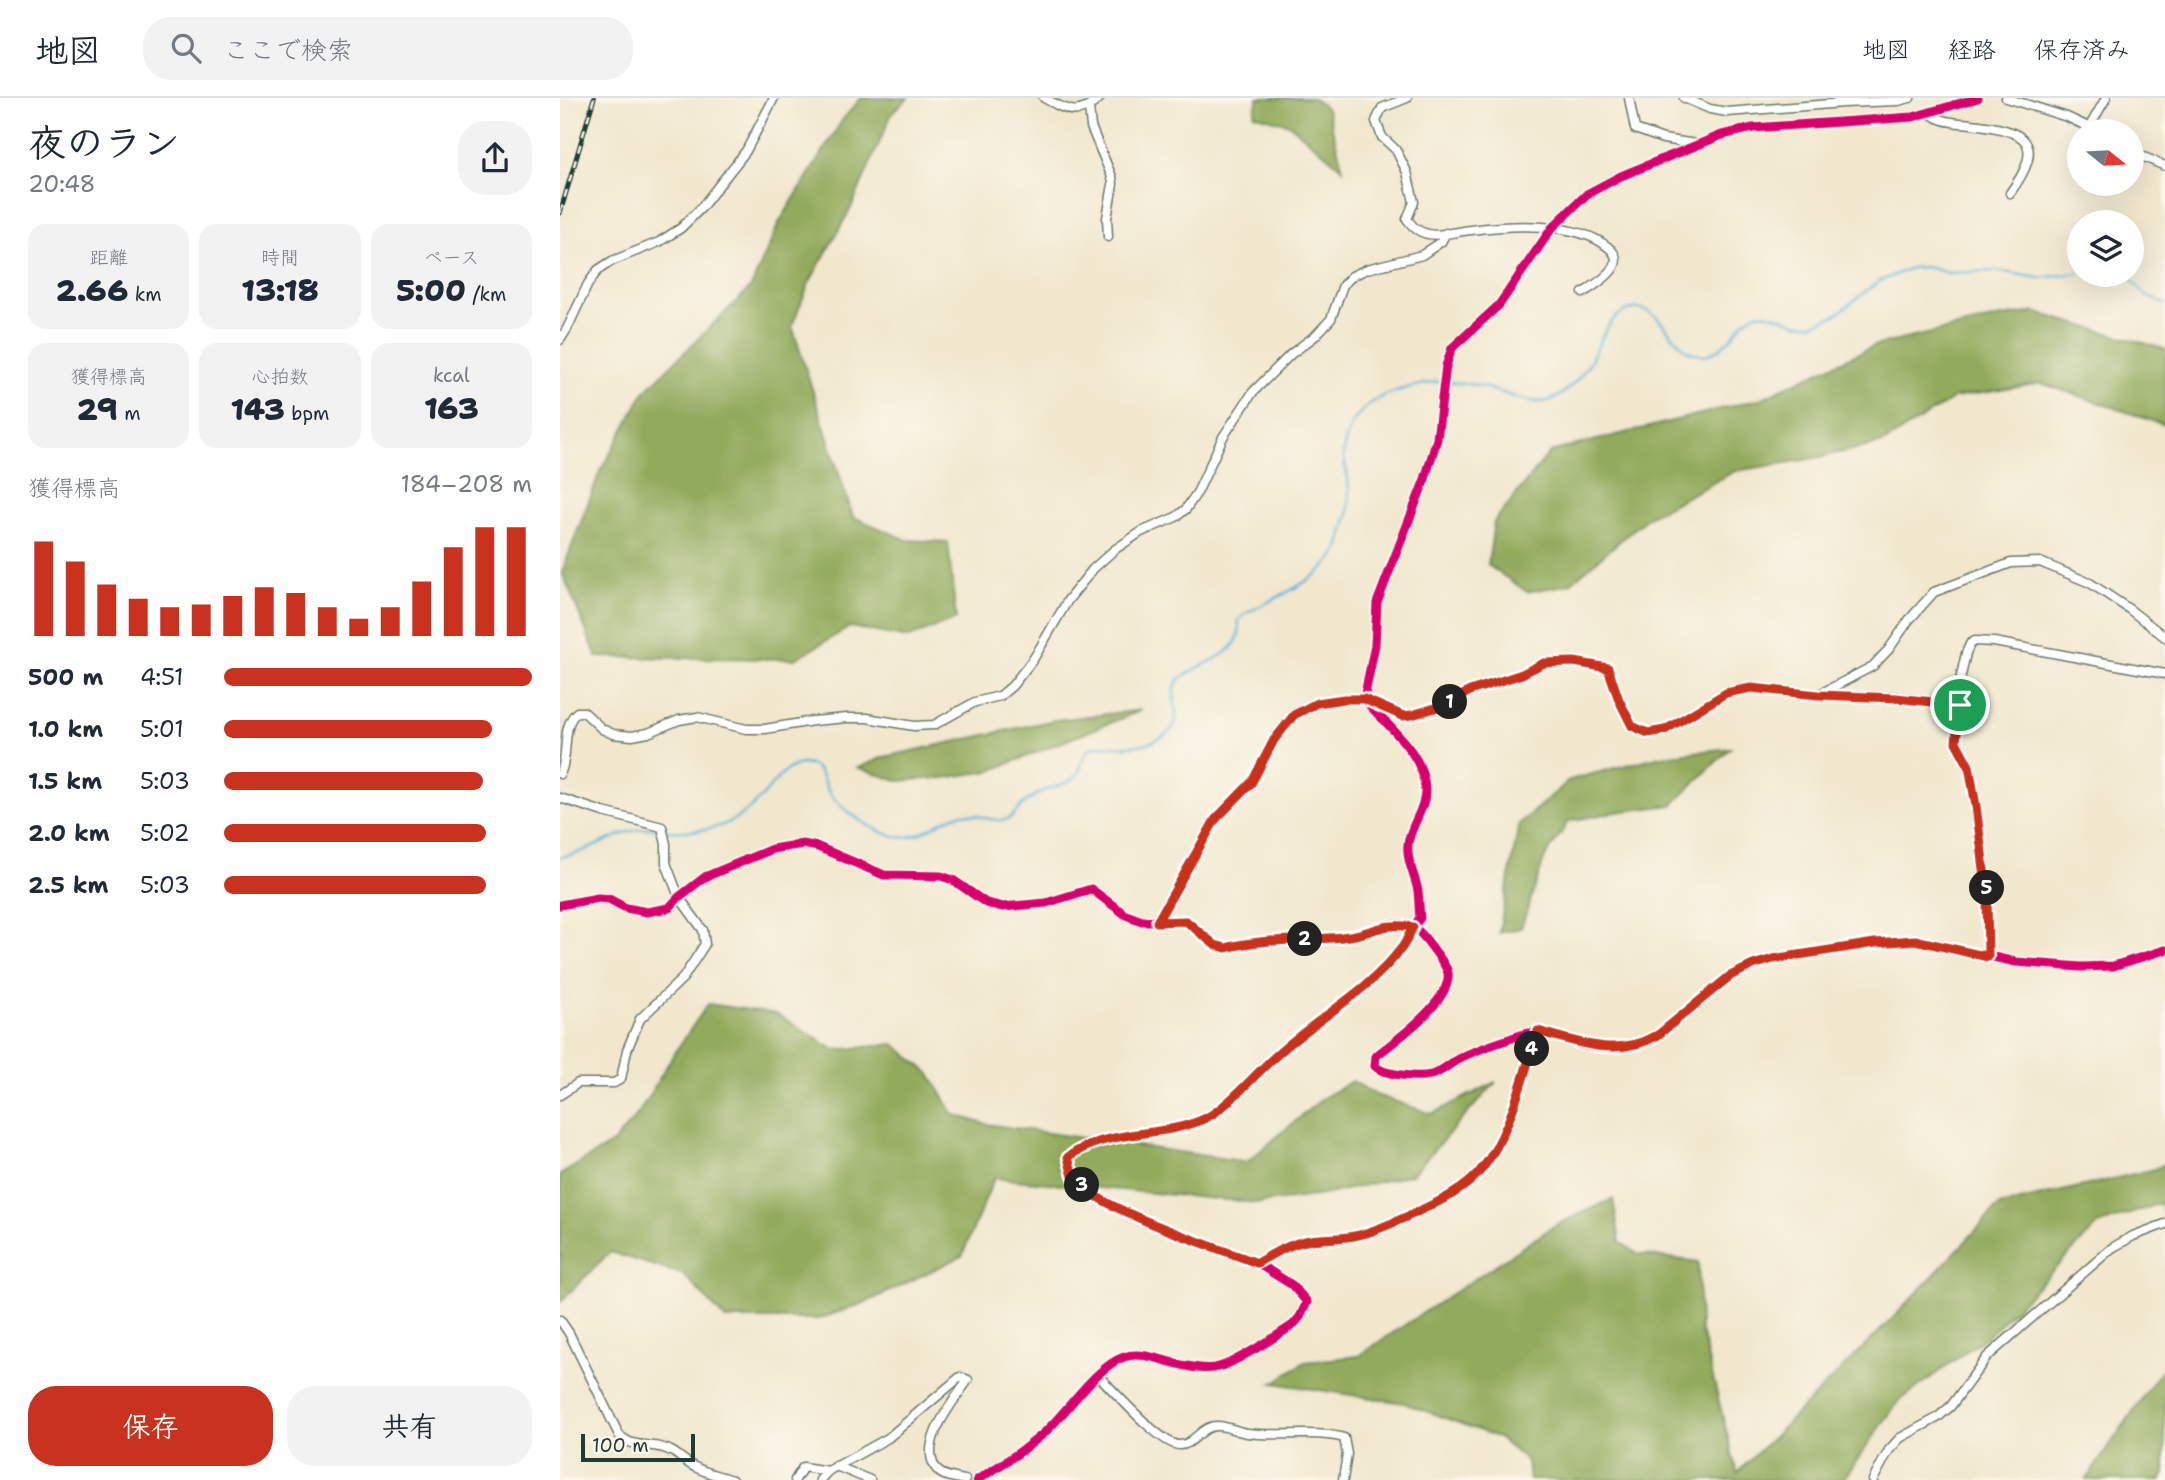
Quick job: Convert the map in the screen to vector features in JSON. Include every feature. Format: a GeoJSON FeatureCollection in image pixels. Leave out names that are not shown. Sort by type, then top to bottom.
{"type":"FeatureCollection","features":[{"type":"Feature","properties":{"kind":"street"},"geometry":{"type":"LineString","coordinates":[[560,340],[588,284],[598,270],[612,261],[659,242],[681,228],[701,208],[746,151],[774,98]]}},
{"type":"Feature","properties":{"kind":"street"},"geometry":{"type":"LineString","coordinates":[[1044,98],[1077,112],[1089,108],[1100,98]]}},
{"type":"Feature","properties":{"kind":"street"},"geometry":{"type":"LineString","coordinates":[[1407,98],[1382,108],[1376,121],[1382,136],[1396,150],[1407,172],[1414,202],[1408,219],[1414,229],[1431,235],[1504,226],[1552,228],[1584,234],[1606,244],[1615,253],[1617,260],[1613,271],[1583,293]]}},
{"type":"Feature","properties":{"kind":"street"},"geometry":{"type":"LineString","coordinates":[[1629,98],[1635,129],[1662,139],[1696,144]]}},
{"type":"Feature","properties":{"kind":"street"},"geometry":{"type":"LineString","coordinates":[[1684,98],[1710,109],[1727,112],[1910,98]]}},
{"type":"Feature","properties":{"kind":"street"},"geometry":{"type":"LineString","coordinates":[[1364,699],[1375,645],[1377,603],[1425,479],[1437,439],[1446,366],[1452,348],[1499,305],[1552,228],[1587,194],[1621,176],[1722,135],[1753,128],[1913,117],[1978,98]]}},
{"type":"Feature","properties":{"kind":"street"},"geometry":{"type":"LineString","coordinates":[[2006,98],[2072,119]]}},
{"type":"Feature","properties":{"kind":"street"},"geometry":{"type":"LineString","coordinates":[[2098,119],[2106,98]]}},
{"type":"Feature","properties":{"kind":"street"},"geometry":{"type":"LineString","coordinates":[[1089,108],[1091,127],[1113,184],[1108,206],[1108,237]]}},
{"type":"Feature","properties":{"kind":"street"},"geometry":{"type":"LineString","coordinates":[[1928,113],[1943,120],[2012,131],[2024,139],[2030,157],[2024,173],[2010,193]]}},
{"type":"Feature","properties":{"kind":"street"},"geometry":{"type":"LineString","coordinates":[[2144,157],[2165,166]]}},
{"type":"Feature","properties":{"kind":"street"},"geometry":{"type":"LineString","coordinates":[[560,774],[565,762],[570,717],[577,712],[584,712],[602,729],[612,734],[632,736],[648,733],[679,720],[697,717],[746,729],[847,718],[867,718],[914,726],[934,724],[975,702],[1000,696],[1034,658],[1068,600],[1093,569],[1132,538],[1176,517],[1186,509],[1198,491],[1223,437],[1253,392],[1331,319],[1343,285],[1352,276],[1367,269],[1422,255],[1441,242],[1446,233]]}},
{"type":"Feature","properties":{"kind":"street"},"geometry":{"type":"LineString","coordinates":[[1818,695],[1873,666],[1934,592],[2011,563],[2040,562],[2090,583],[2165,637]]}},
{"type":"Feature","properties":{"kind":"street"},"geometry":{"type":"LineString","coordinates":[[1988,957],[1987,893],[1976,806],[1969,766],[1956,742],[1961,676],[1965,653],[1970,644],[1975,641],[2018,646],[2165,674]]}},
{"type":"Feature","properties":{"kind":"street"},"geometry":{"type":"LineString","coordinates":[[1157,922],[1215,820],[1252,782],[1274,740],[1294,715],[1317,703],[1364,699],[1403,716],[1412,715],[1445,705],[1470,691],[1522,674],[1544,663],[1574,662],[1608,668],[1632,726],[1648,733],[1665,730],[1726,693],[1751,688],[1960,705]]}},
{"type":"Feature","properties":{"kind":"street"},"geometry":{"type":"LineString","coordinates":[[977,1480],[1044,1433],[1114,1362],[1133,1356],[1150,1357],[1187,1366],[1220,1367],[1285,1331],[1300,1317],[1307,1302],[1292,1286],[1257,1263],[1139,1218],[1108,1202],[1075,1178],[1068,1157],[1078,1149],[1095,1142],[1182,1126],[1208,1118],[1279,1052],[1367,984],[1401,950],[1420,918],[1418,890],[1408,856],[1408,841],[1425,793],[1421,769],[1416,758],[1364,699]]}},
{"type":"Feature","properties":{"kind":"street"},"geometry":{"type":"LineString","coordinates":[[560,798],[662,827],[666,863],[679,897],[703,930],[705,944],[683,978],[640,1019],[627,1050],[621,1079],[614,1083],[578,1083],[560,1095]]}},
{"type":"Feature","properties":{"kind":"street"},"geometry":{"type":"LineString","coordinates":[[560,905],[598,898],[648,912],[669,908],[705,877],[772,849],[803,845],[818,847],[884,875],[941,876],[953,880],[986,903],[1003,907],[1045,903],[1091,889],[1126,915],[1142,921],[1186,921],[1215,945],[1226,948],[1352,936],[1380,926],[1398,924],[1413,927],[1445,965],[1448,975],[1446,988],[1416,1025],[1376,1056],[1375,1066],[1388,1073],[1429,1075],[1461,1057],[1538,1031],[1587,1046],[1608,1049],[1647,1042],[1730,976],[1773,959],[1815,951],[1915,940],[2035,965],[2081,967],[2113,966],[2165,950]]}},
{"type":"Feature","properties":{"kind":"street"},"geometry":{"type":"LineString","coordinates":[[1257,1263],[1288,1246],[1310,1240],[1359,1235],[1399,1220],[1444,1199],[1470,1181],[1485,1165],[1510,1117],[1538,1031]]}},
{"type":"Feature","properties":{"kind":"street"},"geometry":{"type":"LineString","coordinates":[[1873,1480],[1889,1450],[1900,1438],[1937,1418],[1951,1406],[1987,1357],[2112,1248],[2133,1236],[2165,1224]]}},
{"type":"Feature","properties":{"kind":"street"},"geometry":{"type":"LineString","coordinates":[[560,1320],[619,1435],[626,1442],[671,1451],[697,1469],[732,1480]]}},
{"type":"Feature","properties":{"kind":"street"},"geometry":{"type":"LineString","coordinates":[[1098,1376],[1149,1426],[1167,1441],[1178,1446],[1188,1443],[1215,1425],[1245,1433],[1344,1438],[1348,1454],[1343,1480]]}},
{"type":"Feature","properties":{"kind":"street"},"geometry":{"type":"LineString","coordinates":[[820,1480],[832,1468],[888,1438],[960,1377],[968,1380],[937,1427],[931,1443],[932,1458],[938,1471],[964,1480]]}},
{"type":"Feature","properties":{"kind":"street"},"geometry":{"type":"LineString","coordinates":[[794,1480],[803,1467],[832,1468],[870,1480]]}},
{"type":"Feature","properties":{"kind":"green space"},"geometry":{"type":"Polygon","coordinates":[[[861,98],[908,98],[892,113],[851,208],[809,283],[792,326],[853,517],[907,540],[948,542],[956,619],[908,638],[850,627],[795,659],[597,657],[562,572],[600,472],[645,391],[751,287],[779,223],[843,119],[861,98]]]}},
{"type":"Feature","properties":{"kind":"green space"},"geometry":{"type":"Polygon","coordinates":[[[1258,98],[1313,98],[1327,109],[1343,169],[1289,124],[1254,114],[1258,98]]]}},
{"type":"Feature","properties":{"kind":"green space"},"geometry":{"type":"Polygon","coordinates":[[[2034,312],[2165,349],[2165,425],[2041,383],[1954,398],[1883,443],[1816,458],[1735,471],[1648,517],[1569,584],[1527,592],[1488,565],[1494,522],[1550,452],[1760,399],[1874,346],[2034,312]]]}},
{"type":"Feature","properties":{"kind":"green space"},"geometry":{"type":"Polygon","coordinates":[[[1142,710],[990,771],[898,781],[858,768],[884,757],[1055,720],[1142,710]]]}},
{"type":"Feature","properties":{"kind":"green space"},"geometry":{"type":"Polygon","coordinates":[[[1730,748],[1672,805],[1569,821],[1545,857],[1521,928],[1499,933],[1519,824],[1570,780],[1661,756],[1730,748]]]}},
{"type":"Feature","properties":{"kind":"green space"},"geometry":{"type":"Polygon","coordinates":[[[708,1004],[777,1014],[835,1050],[894,1044],[929,1073],[954,1115],[986,1124],[1247,1162],[1323,1098],[1352,1081],[1376,1095],[1432,1114],[1496,1082],[1412,1174],[1323,1195],[1259,1203],[994,1178],[962,1256],[867,1302],[819,1319],[725,1319],[684,1275],[610,1252],[560,1302],[560,1175],[614,1142],[638,1114],[708,1004]]]}},
{"type":"Feature","properties":{"kind":"green space"},"geometry":{"type":"Polygon","coordinates":[[[2165,1164],[2165,1222],[2161,1203],[2098,1225],[1991,1333],[1898,1402],[1843,1480],[1529,1480],[1527,1461],[1497,1437],[1404,1403],[1273,1383],[1305,1362],[1358,1356],[1556,1225],[1613,1199],[1620,1242],[1638,1254],[1698,1262],[1700,1327],[1737,1473],[1895,1316],[1999,1206],[2155,1169],[2165,1164]]]}},
{"type":"Feature","properties":{"kind":"green space"},"geometry":{"type":"Polygon","coordinates":[[[2165,1365],[2165,1473],[2162,1480],[2086,1480],[2165,1365]]]}},
{"type":"Feature","properties":{"kind":"waterway"},"geometry":{"type":"LineString","coordinates":[[1448,382],[1476,385],[1532,401],[1548,401],[1561,395],[1578,378],[1591,360],[1608,326],[1630,309],[1640,309],[1654,315],[1688,351],[1704,356],[1718,350],[1743,322],[1756,313],[1771,314],[1800,324],[1813,324],[1836,315],[1878,282],[1911,268],[1927,267],[1948,273],[1997,271],[2040,278],[2067,275]]}},
{"type":"Feature","properties":{"kind":"waterway"},"geometry":{"type":"LineString","coordinates":[[2138,287],[2146,296],[2165,304]]}},
{"type":"Feature","properties":{"kind":"waterway"},"geometry":{"type":"LineString","coordinates":[[667,831],[696,831],[721,826],[744,814],[785,771],[801,764],[816,768],[834,799],[850,813],[889,835],[914,836],[961,814],[1003,820],[1010,818],[1036,795],[1074,778],[1086,753],[1093,747],[1135,745],[1163,736],[1174,726],[1176,720],[1174,691],[1180,679],[1229,650],[1239,633],[1238,621],[1245,614],[1308,580],[1330,562],[1338,550],[1349,502],[1344,448],[1355,420],[1374,401],[1387,395],[1441,381]]}},
{"type":"Feature","properties":{"kind":"waterway"},"geometry":{"type":"LineString","coordinates":[[560,857],[632,831],[657,829]]}},
{"type":"Feature","properties":{"kind":"railway"},"geometry":{"type":"LineString","coordinates":[[560,213],[594,98]]}},
{"type":"Feature","properties":{"kind":"cycle path"},"geometry":{"type":"LineString","coordinates":[[977,1480],[1043,1434],[1092,1380],[1113,1362],[1139,1355],[1207,1369],[1219,1367],[1293,1325],[1307,1302],[1292,1285],[1257,1263],[1138,1218],[1088,1190],[1075,1178],[1068,1157],[1100,1141],[1172,1129],[1214,1113],[1293,1041],[1374,979],[1401,950],[1420,918],[1418,891],[1408,850],[1409,837],[1424,799],[1424,778],[1404,741],[1364,699],[1375,645],[1377,603],[1425,479],[1437,439],[1446,366],[1452,348],[1499,305],[1552,228],[1587,194],[1621,176],[1722,135],[1753,128],[1913,117],[1978,98]]}},
{"type":"Feature","properties":{"kind":"cycle path"},"geometry":{"type":"LineString","coordinates":[[560,905],[598,898],[647,912],[669,908],[705,877],[772,849],[803,844],[818,847],[884,875],[941,876],[953,880],[986,903],[1003,907],[1046,903],[1091,889],[1126,915],[1142,921],[1186,921],[1215,945],[1226,948],[1280,940],[1344,937],[1390,924],[1405,925],[1421,934],[1440,958],[1448,973],[1447,984],[1432,1008],[1376,1056],[1375,1066],[1393,1074],[1418,1076],[1435,1074],[1471,1053],[1524,1034],[1548,1034],[1595,1047],[1614,1048],[1641,1043],[1658,1036],[1730,976],[1773,959],[1815,951],[1875,942],[1915,940],[2016,962],[2081,967],[2113,966],[2165,950]]}},
{"type":"Feature","properties":{"kind":"route"},"geometry":{"type":"LineString","coordinates":[[1574,662],[1608,668],[1632,726],[1648,733],[1665,730],[1726,693],[1751,688],[1960,705],[1956,742],[1969,766],[1976,806],[1987,893],[1988,957],[1915,940],[1815,951],[1773,959],[1730,976],[1647,1042],[1608,1049],[1587,1046],[1538,1031],[1510,1117],[1489,1159],[1470,1181],[1444,1199],[1399,1220],[1359,1235],[1310,1240],[1288,1246],[1257,1263],[1139,1218],[1088,1190],[1075,1178],[1068,1157],[1078,1149],[1095,1142],[1182,1126],[1208,1118],[1279,1052],[1367,984],[1401,950],[1413,927],[1398,924],[1380,926],[1352,936],[1226,948],[1215,945],[1186,921],[1157,922],[1215,820],[1252,782],[1274,740],[1294,715],[1317,703],[1364,699],[1403,716],[1412,715],[1445,705],[1470,691],[1522,674],[1544,663],[1574,662]]}}]}
